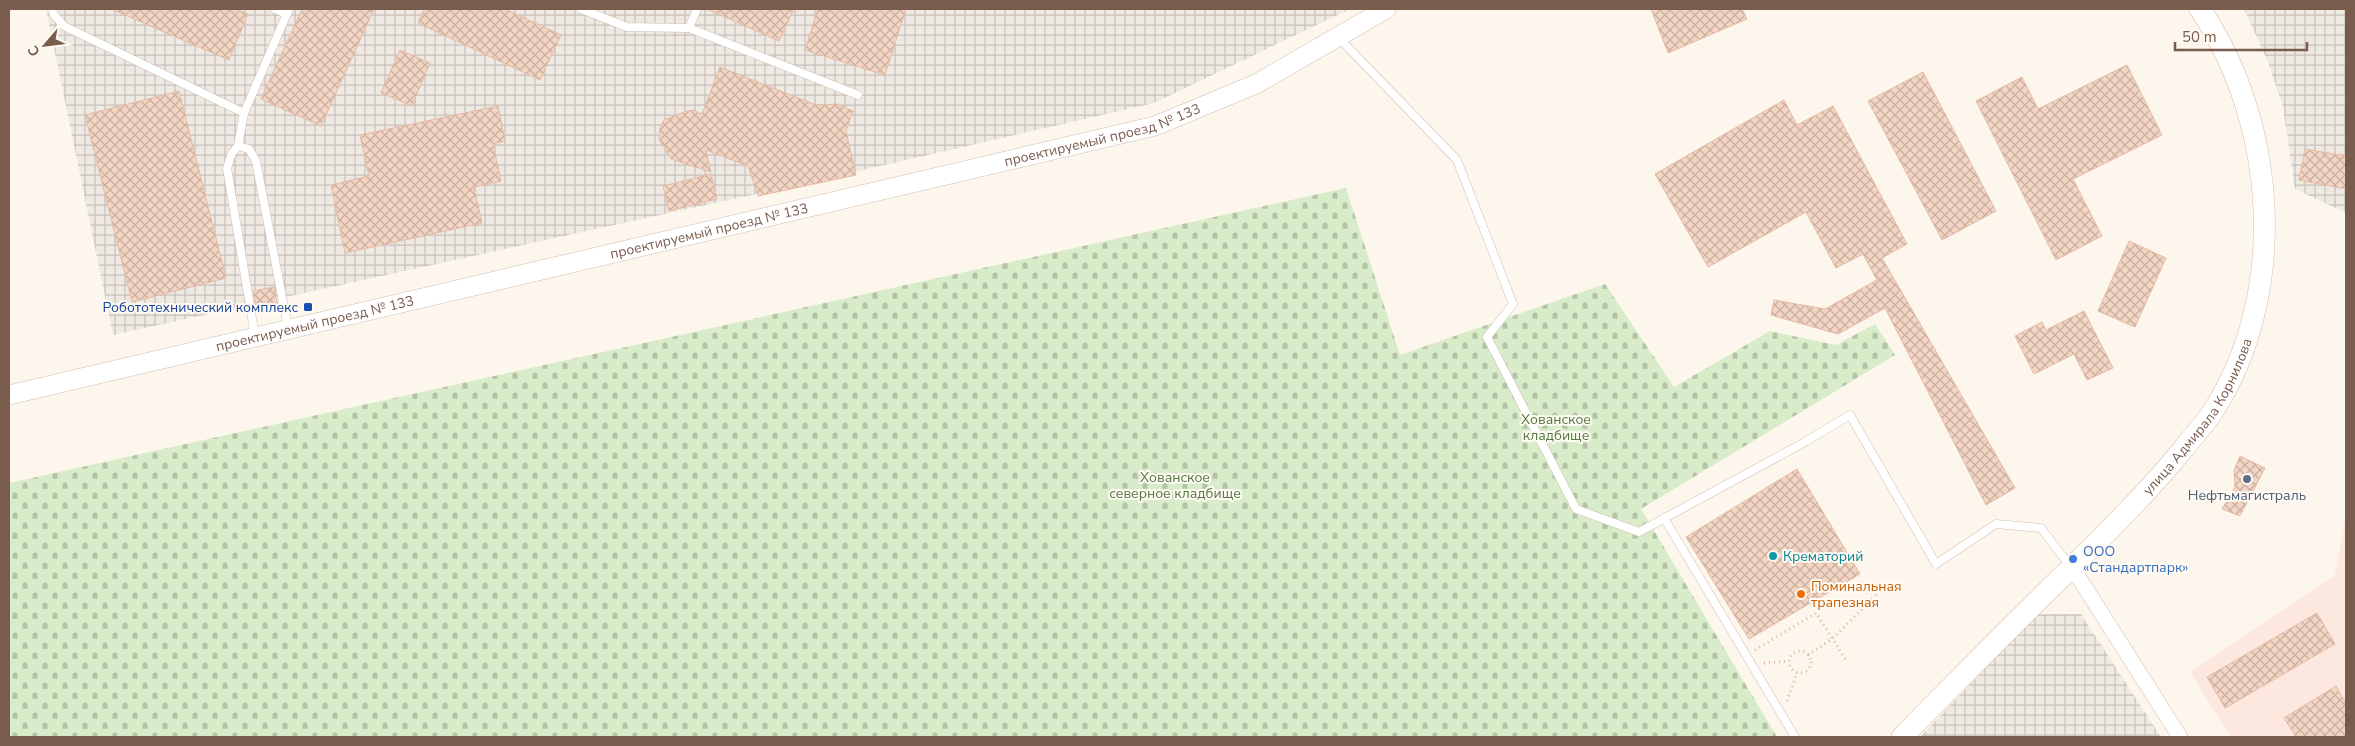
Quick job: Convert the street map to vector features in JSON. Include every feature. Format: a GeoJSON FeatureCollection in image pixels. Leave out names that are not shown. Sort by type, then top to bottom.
{"type":"FeatureCollection","features":[{"type":"Feature","properties":{"kind":"main road","name":"улица Адмирала Корнилова"},"geometry":{"type":"LineString","coordinates":[[1902,737],[2152,488],[2211,414],[2236,370],[2249,336],[2257,300],[2263,240],[2263,197],[2253,128],[2240,89],[2224,51],[2200,9]]}},
{"type":"Feature","properties":{"kind":"street","name":"проектируемый проезд № 133"},"geometry":{"type":"LineString","coordinates":[[9,395],[1156,126],[1256,84],[1386,9]]}},
{"type":"Feature","properties":{"kind":"street"},"geometry":{"type":"LineString","coordinates":[[2072,567],[2180,737]]}},
{"type":"Feature","properties":{"kind":"lane"},"geometry":{"type":"LineString","coordinates":[[52,9],[54,15],[64,26],[244,113]]}},
{"type":"Feature","properties":{"kind":"lane"},"geometry":{"type":"LineString","coordinates":[[255,337],[227,168],[232,153],[238,146],[244,113],[288,11],[275,9]]}},
{"type":"Feature","properties":{"kind":"lane"},"geometry":{"type":"LineString","coordinates":[[581,9],[627,28],[689,28],[858,94]]}},
{"type":"Feature","properties":{"kind":"lane"},"geometry":{"type":"LineString","coordinates":[[689,28],[697,9]]}},
{"type":"Feature","properties":{"kind":"lane"},"geometry":{"type":"LineString","coordinates":[[1338,37],[1458,160],[1513,304],[1487,337],[1576,509],[1639,532],[1805,442],[1850,415],[1936,564],[1996,524],[2040,528],[2072,567]]}},
{"type":"Feature","properties":{"kind":"lane"},"geometry":{"type":"LineString","coordinates":[[238,146],[248,148],[256,161],[288,330]]}},
{"type":"Feature","properties":{"kind":"lane"},"geometry":{"type":"LineString","coordinates":[[1664,518],[1795,737]]}},
{"type":"Feature","properties":{"kind":"path"},"geometry":{"type":"LineString","coordinates":[[1808,655],[1832,639],[1884,587]]}},
{"type":"Feature","properties":{"kind":"path"},"geometry":{"type":"LineString","coordinates":[[1746,656],[1816,613],[1846,660]]}},
{"type":"Feature","properties":{"kind":"path"},"geometry":{"type":"LineString","coordinates":[[1801,651],[1808,655],[1810,666],[1807,671],[1797,673],[1791,669],[1788,661],[1794,652],[1801,651]]}},
{"type":"Feature","properties":{"kind":"path"},"geometry":{"type":"LineString","coordinates":[[1751,664],[1788,661]]}},
{"type":"Feature","properties":{"kind":"path"},"geometry":{"type":"LineString","coordinates":[[1781,715],[1797,673]]}},
{"type":"Feature","properties":{"kind":"shaded area"},"geometry":{"type":"Polygon","coordinates":[[[46,9],[1350,9],[1154,103],[824,179],[113,335],[46,9]]]}},
{"type":"Feature","properties":{"kind":"shaded area"},"geometry":{"type":"Polygon","coordinates":[[[2244,9],[2346,9],[2346,213],[2295,189],[2283,107],[2268,62],[2244,9]]]}},
{"type":"Feature","properties":{"kind":"shaded area"},"geometry":{"type":"Polygon","coordinates":[[[2346,517],[2346,737],[2231,737],[2190,672],[2335,575],[2346,517]]]}},
{"type":"Feature","properties":{"kind":"shaded area"},"geometry":{"type":"Polygon","coordinates":[[[2037,614],[2081,614],[2161,737],[1920,737],[2037,614]]]}},
{"type":"Feature","properties":{"kind":"green space","name":"Хованское северное кладбище"},"geometry":{"type":"Polygon","coordinates":[[[1346,188],[1400,355],[1605,284],[1674,387],[1770,331],[1836,345],[1875,324],[1895,355],[1641,509],[1777,737],[9,737],[9,483],[1346,188]]]}},
{"type":"Feature","properties":{"kind":"building"},"geometry":{"type":"Polygon","coordinates":[[[111,9],[236,9],[248,14],[229,60],[111,9]]]}},
{"type":"Feature","properties":{"kind":"building"},"geometry":{"type":"Polygon","coordinates":[[[302,9],[374,9],[321,126],[261,99],[302,9]]]}},
{"type":"Feature","properties":{"kind":"building"},"geometry":{"type":"Polygon","coordinates":[[[424,9],[505,9],[561,35],[540,80],[418,23],[424,9]]]}},
{"type":"Feature","properties":{"kind":"building"},"geometry":{"type":"Polygon","coordinates":[[[707,9],[794,9],[779,41],[707,9]]]}},
{"type":"Feature","properties":{"kind":"building"},"geometry":{"type":"Polygon","coordinates":[[[818,9],[906,9],[885,75],[805,50],[818,9]]]}},
{"type":"Feature","properties":{"kind":"building"},"geometry":{"type":"Polygon","coordinates":[[[1651,9],[1742,9],[1747,19],[1668,53],[1651,9]]]}},
{"type":"Feature","properties":{"kind":"building"},"geometry":{"type":"Polygon","coordinates":[[[400,50],[430,63],[412,106],[381,93],[400,50]]]}},
{"type":"Feature","properties":{"kind":"building"},"geometry":{"type":"Polygon","coordinates":[[[2127,65],[2162,135],[2073,179],[2102,236],[2056,260],[1976,101],[2022,77],[2038,109],[2127,65]]]}},
{"type":"Feature","properties":{"kind":"building"},"geometry":{"type":"Polygon","coordinates":[[[720,67],[816,105],[837,104],[853,111],[846,131],[856,175],[758,196],[748,166],[706,150],[711,172],[671,159],[659,139],[660,128],[664,120],[693,110],[702,114],[720,67]]]}},
{"type":"Feature","properties":{"kind":"building"},"geometry":{"type":"Polygon","coordinates":[[[1923,72],[1996,211],[1942,240],[1868,101],[1923,72]]]}},
{"type":"Feature","properties":{"kind":"building"},"geometry":{"type":"Polygon","coordinates":[[[179,91],[226,278],[132,302],[85,115],[179,91]]]}},
{"type":"Feature","properties":{"kind":"building"},"geometry":{"type":"Polygon","coordinates":[[[1784,100],[1797,125],[1833,106],[1907,244],[1882,258],[2015,488],[1986,505],[1885,308],[1838,334],[1771,315],[1774,300],[1825,309],[1877,280],[1863,254],[1836,268],[1806,212],[1708,267],[1655,174],[1784,100]]]}},
{"type":"Feature","properties":{"kind":"building"},"geometry":{"type":"Polygon","coordinates":[[[498,106],[505,141],[493,144],[501,181],[474,187],[482,223],[345,253],[331,185],[369,176],[360,135],[498,106]]]}},
{"type":"Feature","properties":{"kind":"building"},"geometry":{"type":"Polygon","coordinates":[[[2305,149],[2346,156],[2346,189],[2299,180],[2305,149]]]}},
{"type":"Feature","properties":{"kind":"building"},"geometry":{"type":"Polygon","coordinates":[[[711,174],[717,199],[669,211],[663,186],[711,174]]]}},
{"type":"Feature","properties":{"kind":"building"},"geometry":{"type":"Polygon","coordinates":[[[2129,241],[2166,258],[2135,327],[2098,311],[2129,241]]]}},
{"type":"Feature","properties":{"kind":"building"},"geometry":{"type":"Polygon","coordinates":[[[274,287],[278,308],[257,312],[253,291],[274,287]]]}},
{"type":"Feature","properties":{"kind":"building"},"geometry":{"type":"Polygon","coordinates":[[[2084,311],[2113,368],[2087,380],[2074,354],[2034,374],[2015,336],[2042,322],[2046,330],[2084,311]]]}},
{"type":"Feature","properties":{"kind":"building","name":"Нефтьмагистраль"},"geometry":{"type":"Polygon","coordinates":[[[2240,456],[2265,468],[2240,516],[2222,509],[2235,487],[2234,470],[2240,456]]]}},
{"type":"Feature","properties":{"kind":"building","name":"Крематорий"},"geometry":{"type":"Polygon","coordinates":[[[1797,469],[1860,574],[1749,639],[1686,537],[1797,469]]]}},
{"type":"Feature","properties":{"kind":"building"},"geometry":{"type":"Polygon","coordinates":[[[2317,613],[2335,644],[2225,708],[2207,677],[2317,613]]]}},
{"type":"Feature","properties":{"kind":"building"},"geometry":{"type":"Polygon","coordinates":[[[2336,686],[2346,703],[2346,737],[2296,737],[2284,718],[2336,686]]]}},
{"type":"Feature","properties":{"kind":"place","name":"Робототехнический комплекс"},"geometry":{"type":"Point","coordinates":[308,307]}},
{"type":"Feature","properties":{"kind":"place","name":"Нефтьмагистраль"},"geometry":{"type":"Point","coordinates":[2247,479]}},
{"type":"Feature","properties":{"kind":"place","name":"Крематорий"},"geometry":{"type":"Point","coordinates":[1773,556]}},
{"type":"Feature","properties":{"kind":"place","name":"ООО «Стандартпарк»"},"geometry":{"type":"Point","coordinates":[2073,559]}},
{"type":"Feature","properties":{"kind":"place","name":"Поминальная трапезная"},"geometry":{"type":"Point","coordinates":[1801,594]}},
{"type":"Feature","properties":{"kind":"park label","name":"Хованское кладбище"},"geometry":{"type":"Point","coordinates":[1556,428]}}]}
